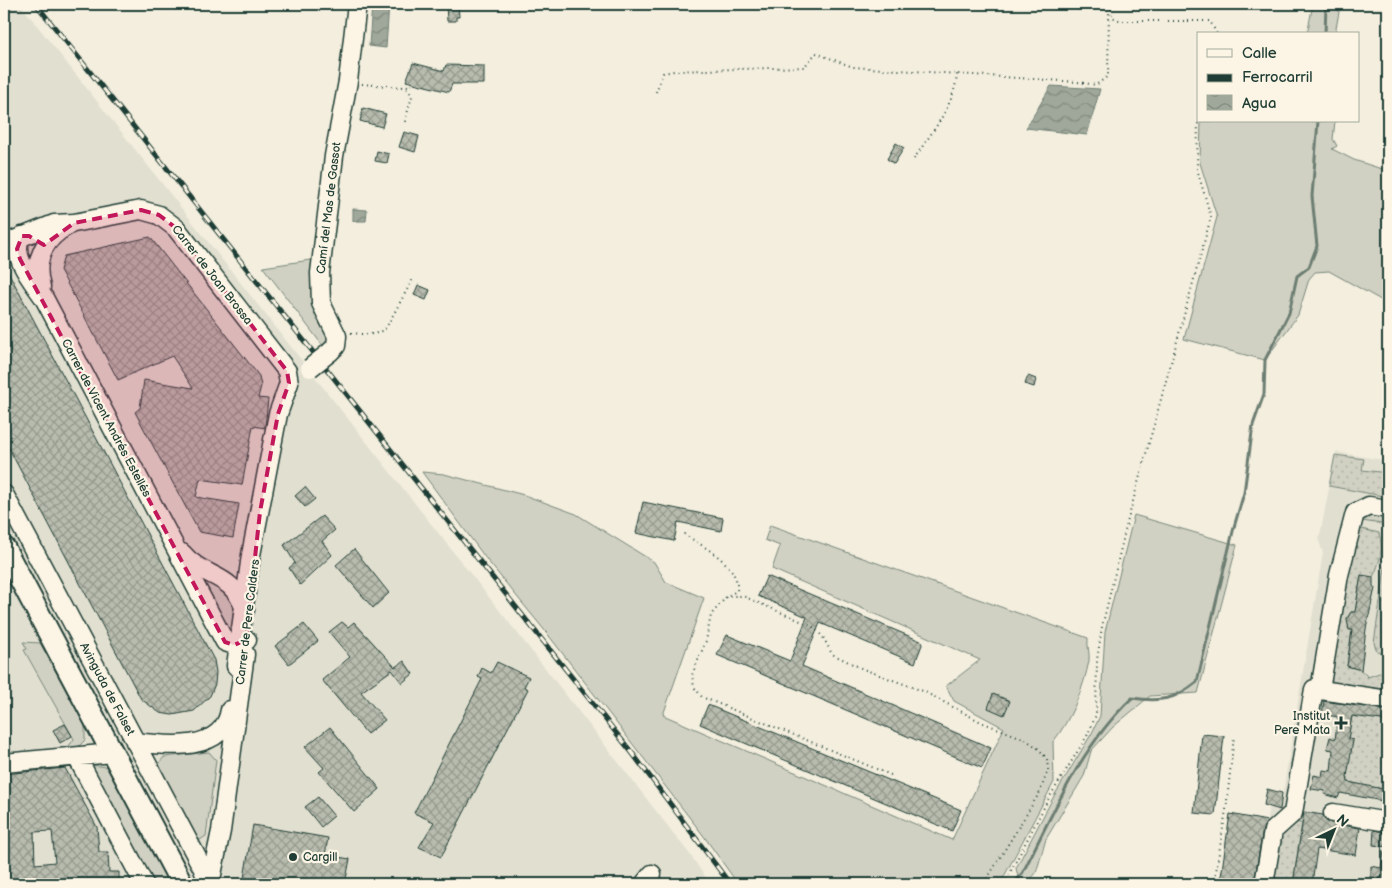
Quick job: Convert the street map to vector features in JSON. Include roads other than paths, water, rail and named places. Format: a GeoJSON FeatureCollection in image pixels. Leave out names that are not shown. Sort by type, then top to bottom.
{"type":"FeatureCollection","features":[{"type":"Feature","properties":{"kind":"main road","name":"Avinguda de Falset"},"geometry":{"type":"LineString","coordinates":[[4,548],[182,884]]}},
{"type":"Feature","properties":{"kind":"street","name":"Camí del Mas de Gassot"},"geometry":{"type":"LineString","coordinates":[[287,387],[336,346],[337,336],[321,303],[320,273],[334,156],[348,81],[357,4]]}},
{"type":"Feature","properties":{"kind":"street","name":"Carrer de Joan Brossa"},"geometry":{"type":"LineString","coordinates":[[74,223],[141,210],[152,212],[168,220],[282,363],[288,375],[287,387]]}},
{"type":"Feature","properties":{"kind":"street"},"geometry":{"type":"LineString","coordinates":[[4,244],[54,224],[74,223]]}},
{"type":"Feature","properties":{"kind":"street"},"geometry":{"type":"LineString","coordinates":[[40,254],[53,235],[74,223]]}},
{"type":"Feature","properties":{"kind":"street"},"geometry":{"type":"LineString","coordinates":[[24,236],[36,240],[40,245],[40,254]]}},
{"type":"Feature","properties":{"kind":"street","name":"Carrer de Vicent Andrés Estellés"},"geometry":{"type":"LineString","coordinates":[[24,236],[18,244],[18,253],[44,298],[169,537],[240,640]]}},
{"type":"Feature","properties":{"kind":"street","name":"Carrer de Vicent Andrés Estellés"},"geometry":{"type":"LineString","coordinates":[[40,254],[37,271],[44,298]]}},
{"type":"Feature","properties":{"kind":"street","name":"Carrer de Pere Calders"},"geometry":{"type":"LineString","coordinates":[[209,884],[221,831],[234,731],[240,640],[251,555],[278,414],[287,387]]}},
{"type":"Feature","properties":{"kind":"street","name":"Avinguda de Falset"},"geometry":{"type":"LineString","coordinates":[[4,494],[202,867],[209,884]]}},
{"type":"Feature","properties":{"kind":"street"},"geometry":{"type":"LineString","coordinates":[[1320,690],[1339,575],[1355,513],[1369,506],[1388,509]]}},
{"type":"Feature","properties":{"kind":"street","name":"Carrer de Pere Calders"},"geometry":{"type":"LineString","coordinates":[[204,742],[220,732],[227,724],[260,512]]}},
{"type":"Feature","properties":{"kind":"street","name":"Carrer de Vicent Andrés Estellés"},"geometry":{"type":"LineString","coordinates":[[169,537],[191,564],[217,575],[232,587],[244,608]]}},
{"type":"Feature","properties":{"kind":"street","name":"Carrer de Pere Calders"},"geometry":{"type":"LineString","coordinates":[[217,575],[228,574],[239,569],[251,555]]}},
{"type":"Feature","properties":{"kind":"street"},"geometry":{"type":"LineString","coordinates":[[1264,884],[1272,831],[1293,813],[1314,689],[1388,700]]}},
{"type":"Feature","properties":{"kind":"street"},"geometry":{"type":"LineString","coordinates":[[134,742],[158,745],[204,742],[219,747],[225,758],[209,884]]}},
{"type":"Feature","properties":{"kind":"street"},"geometry":{"type":"LineString","coordinates":[[4,763],[113,753]]}},
{"type":"Feature","properties":{"kind":"street"},"geometry":{"type":"LineString","coordinates":[[77,757],[144,884]]}},
{"type":"Feature","properties":{"kind":"street"},"geometry":{"type":"LineString","coordinates":[[1333,813],[1388,822]]}},
{"type":"Feature","properties":{"kind":"water"},"geometry":{"type":"Polygon","coordinates":[[[372,4],[389,4],[386,48],[369,46],[372,4]]]}},
{"type":"Feature","properties":{"kind":"water"},"geometry":{"type":"Polygon","coordinates":[[[1051,86],[1100,89],[1087,135],[1026,128],[1051,86]]]}},
{"type":"Feature","properties":{"kind":"water"},"geometry":{"type":"Polygon","coordinates":[[[353,209],[367,210],[366,221],[353,221],[353,209]]]}},
{"type":"Feature","properties":{"kind":"waterway"},"geometry":{"type":"LineString","coordinates":[[1325,32],[1326,4]]}},
{"type":"Feature","properties":{"kind":"waterway"},"geometry":{"type":"LineString","coordinates":[[1014,884],[1023,872],[1070,780],[1098,736],[1114,716],[1132,698],[1151,700],[1167,698],[1182,693],[1197,682],[1244,493],[1253,425],[1264,394],[1265,360],[1289,313],[1297,276],[1309,267],[1317,246],[1312,196],[1318,122]]}},
{"type":"Feature","properties":{"kind":"railway"},"geometry":{"type":"LineString","coordinates":[[36,4],[633,754],[730,884]]}},
{"type":"Feature","properties":{"kind":"place","name":"Institut Pere Mata"},"geometry":{"type":"Point","coordinates":[1341,723]}},
{"type":"Feature","properties":{"kind":"place","name":"Cargill"},"geometry":{"type":"Point","coordinates":[293,857]}}]}
